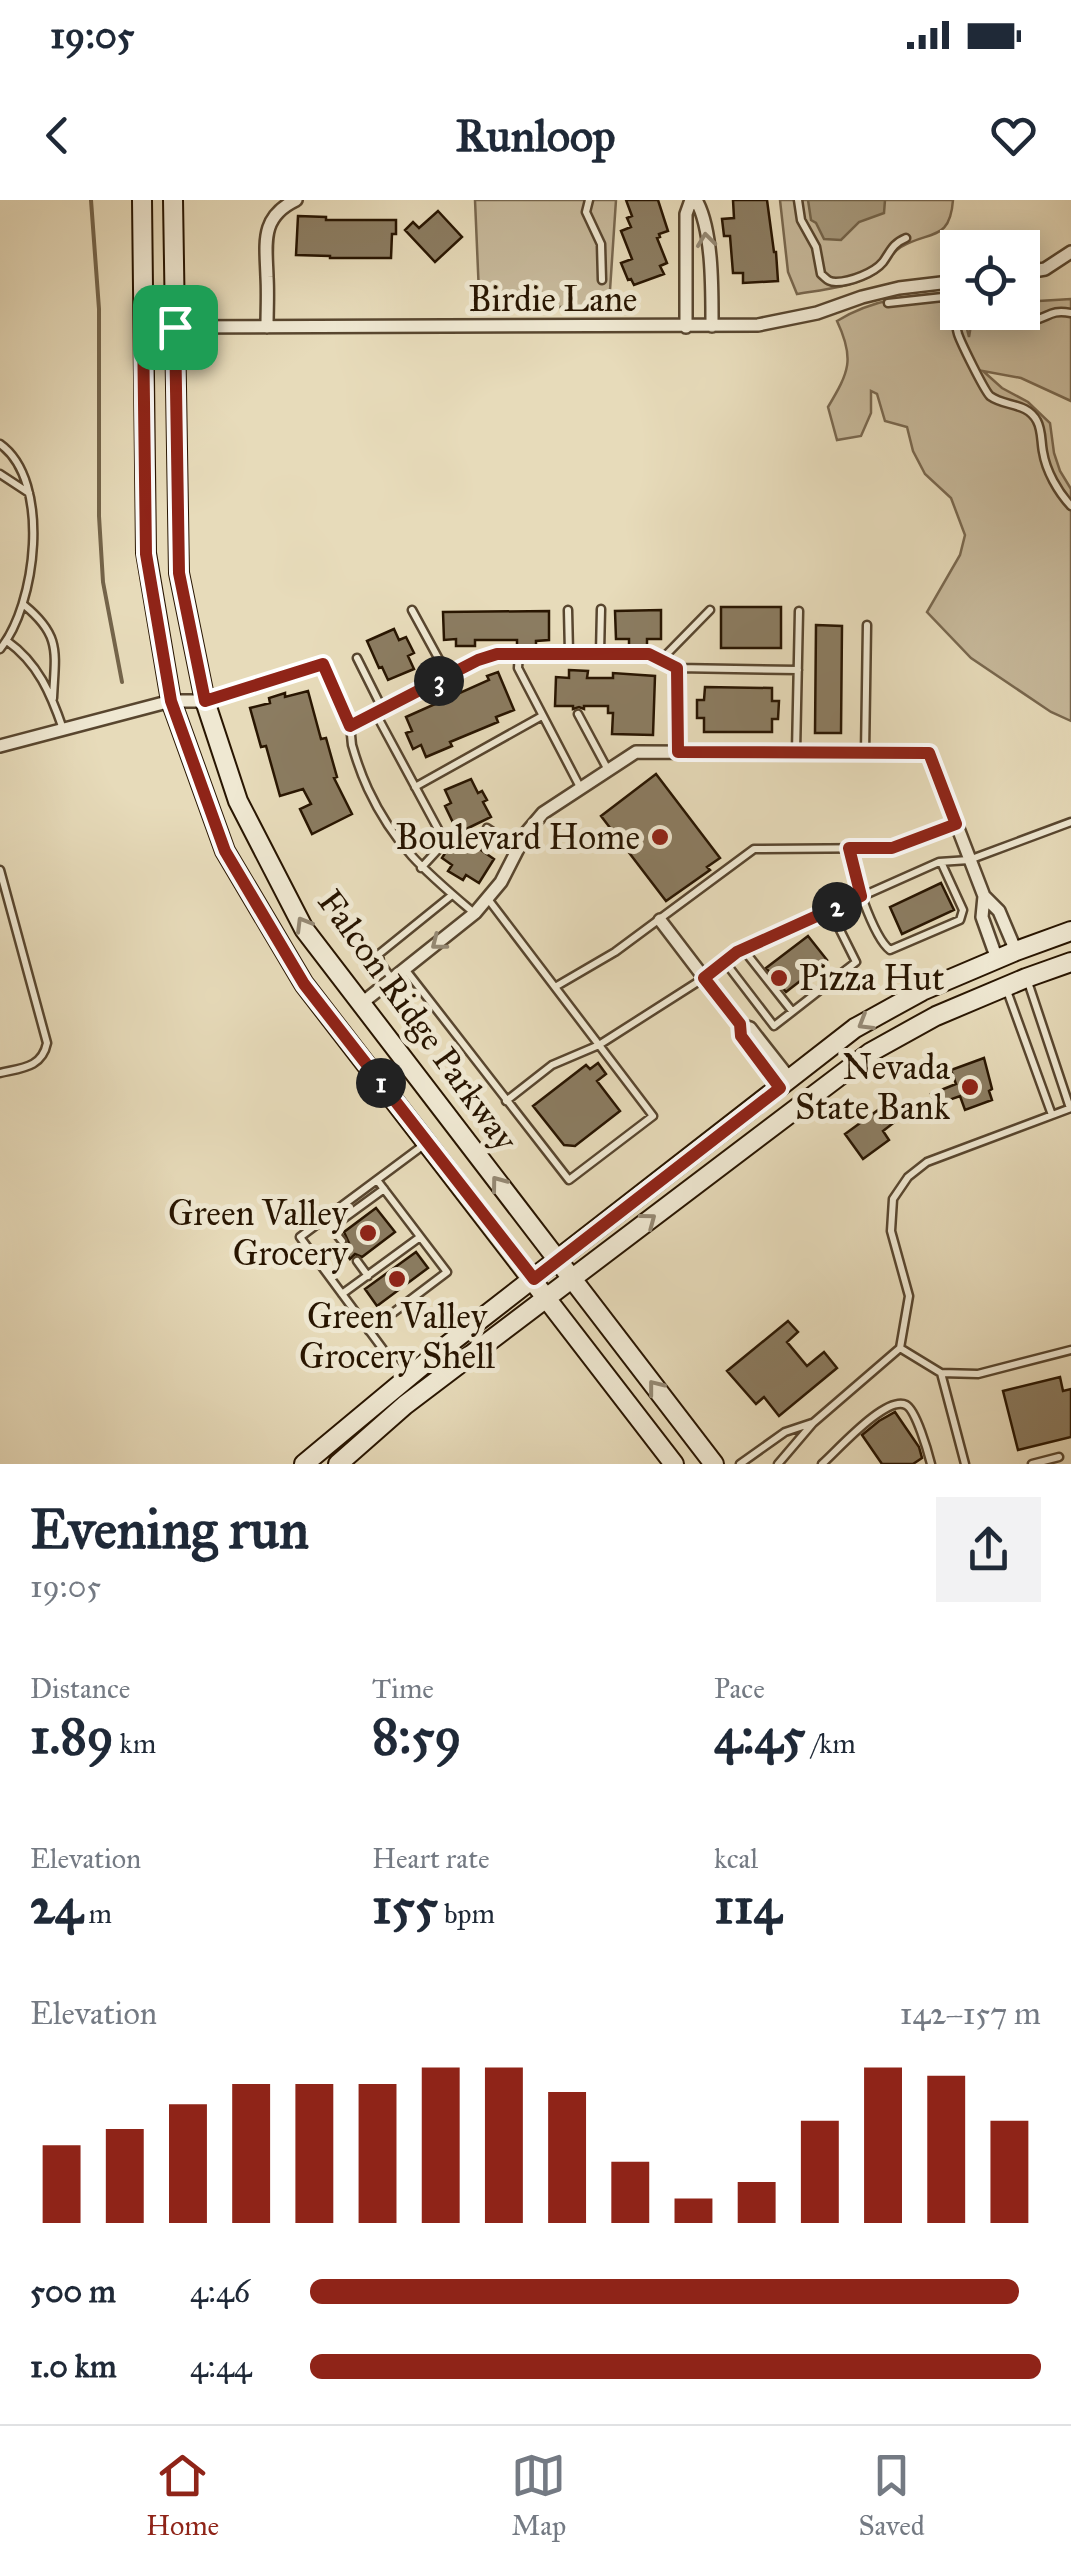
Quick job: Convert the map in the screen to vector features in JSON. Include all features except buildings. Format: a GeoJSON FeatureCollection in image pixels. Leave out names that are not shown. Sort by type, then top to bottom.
{"type":"FeatureCollection","features":[{"type":"Feature","properties":{"kind":"main road","name":"Falcon Ridge Parkway"},"geometry":{"type":"LineString","coordinates":[[142,200],[146,554],[171,701],[225,851],[304,984],[674,1464]]}},
{"type":"Feature","properties":{"kind":"main road","name":"Falcon Ridge Parkway"},"geometry":{"type":"LineString","coordinates":[[174,200],[179,573],[205,701],[238,801],[304,929],[714,1464]]}},
{"type":"Feature","properties":{"kind":"main road"},"geometry":{"type":"LineString","coordinates":[[304,1464],[856,1028],[922,991],[1071,931]]}},
{"type":"Feature","properties":{"kind":"main road"},"geometry":{"type":"LineString","coordinates":[[1016,951],[1026,978]]}},
{"type":"Feature","properties":{"kind":"main road"},"geometry":{"type":"LineString","coordinates":[[997,959],[1006,987]]}},
{"type":"Feature","properties":{"kind":"main road"},"geometry":{"type":"LineString","coordinates":[[338,1464],[382,1425],[871,1052],[936,1016],[1071,962]]}},
{"type":"Feature","properties":{"kind":"main road"},"geometry":{"type":"LineString","coordinates":[[382,1425],[408,1391],[406,1380]]}},
{"type":"Feature","properties":{"kind":"street"},"geometry":{"type":"LineString","coordinates":[[267,326],[267,233],[273,217],[296,200]]}},
{"type":"Feature","properties":{"kind":"street"},"geometry":{"type":"LineString","coordinates":[[686,326],[686,214],[693,200],[703,212],[712,326]]}},
{"type":"Feature","properties":{"kind":"street"},"geometry":{"type":"LineString","coordinates":[[1040,270],[1071,252]]}},
{"type":"Feature","properties":{"kind":"street","name":"Birdie Lane"},"geometry":{"type":"LineString","coordinates":[[143,327],[758,325],[817,314],[898,288],[940,284]]}},
{"type":"Feature","properties":{"kind":"street"},"geometry":{"type":"LineString","coordinates":[[686,289],[712,288]]}},
{"type":"Feature","properties":{"kind":"street"},"geometry":{"type":"LineString","coordinates":[[0,746],[171,701],[205,701]]}},
{"type":"Feature","properties":{"kind":"street"},"geometry":{"type":"LineString","coordinates":[[362,1003],[476,914],[526,833],[543,813],[636,752],[929,753],[984,896],[999,911],[1016,951]]}},
{"type":"Feature","properties":{"kind":"street"},"geometry":{"type":"LineString","coordinates":[[984,896],[982,916],[997,959]]}},
{"type":"Feature","properties":{"kind":"street"},"geometry":{"type":"LineString","coordinates":[[660,920],[740,1024],[750,1028],[785,1083]]}},
{"type":"Feature","properties":{"kind":"lane"},"geometry":{"type":"LineString","coordinates":[[589,200],[586,212],[600,244],[602,280]]}},
{"type":"Feature","properties":{"kind":"lane"},"geometry":{"type":"LineString","coordinates":[[798,200],[801,220],[816,247],[821,274],[830,282],[874,270],[885,260],[889,249],[906,238]]}},
{"type":"Feature","properties":{"kind":"lane"},"geometry":{"type":"LineString","coordinates":[[888,303],[940,297]]}},
{"type":"Feature","properties":{"kind":"lane"},"geometry":{"type":"LineString","coordinates":[[1040,317],[1050,312],[1071,313]]}},
{"type":"Feature","properties":{"kind":"lane"},"geometry":{"type":"LineString","coordinates":[[958,330],[990,396],[1020,406],[1037,421],[1047,466],[1061,496],[1071,506]]}},
{"type":"Feature","properties":{"kind":"lane"},"geometry":{"type":"LineString","coordinates":[[0,444],[19,464],[30,494],[32,528],[24,605],[0,649]]}},
{"type":"Feature","properties":{"kind":"lane"},"geometry":{"type":"LineString","coordinates":[[0,474],[30,494]]}},
{"type":"Feature","properties":{"kind":"lane"},"geometry":{"type":"LineString","coordinates":[[24,605],[40,618],[52,636],[53,699]]}},
{"type":"Feature","properties":{"kind":"lane"},"geometry":{"type":"LineString","coordinates":[[600,654],[601,609]]}},
{"type":"Feature","properties":{"kind":"lane"},"geometry":{"type":"LineString","coordinates":[[412,610],[448,676]]}},
{"type":"Feature","properties":{"kind":"lane"},"geometry":{"type":"LineString","coordinates":[[568,610],[568,653]]}},
{"type":"Feature","properties":{"kind":"lane"},"geometry":{"type":"LineString","coordinates":[[661,660],[710,610]]}},
{"type":"Feature","properties":{"kind":"lane"},"geometry":{"type":"LineString","coordinates":[[796,753],[799,611]]}},
{"type":"Feature","properties":{"kind":"lane"},"geometry":{"type":"LineString","coordinates":[[865,753],[867,625]]}},
{"type":"Feature","properties":{"kind":"lane"},"geometry":{"type":"LineString","coordinates":[[7,641],[32,662],[53,699],[63,729]]}},
{"type":"Feature","properties":{"kind":"lane"},"geometry":{"type":"LineString","coordinates":[[519,653],[518,668],[580,788]]}},
{"type":"Feature","properties":{"kind":"lane"},"geometry":{"type":"LineString","coordinates":[[350,726],[497,654],[649,654],[677,668],[798,670]]}},
{"type":"Feature","properties":{"kind":"lane"},"geometry":{"type":"LineString","coordinates":[[356,658],[415,787],[445,842],[421,868]]}},
{"type":"Feature","properties":{"kind":"lane"},"geometry":{"type":"LineString","coordinates":[[205,701],[323,664],[350,726],[367,787],[402,846],[421,868],[476,914]]}},
{"type":"Feature","properties":{"kind":"lane"},"geometry":{"type":"LineString","coordinates":[[677,668],[678,752]]}},
{"type":"Feature","properties":{"kind":"lane"},"geometry":{"type":"LineString","coordinates":[[578,714],[608,770]]}},
{"type":"Feature","properties":{"kind":"lane"},"geometry":{"type":"LineString","coordinates":[[415,787],[542,716]]}},
{"type":"Feature","properties":{"kind":"lane"},"geometry":{"type":"LineString","coordinates":[[506,1101],[552,1066],[599,1045],[743,950],[941,862],[970,860],[1071,822]]}},
{"type":"Feature","properties":{"kind":"lane"},"geometry":{"type":"LineString","coordinates":[[555,988],[615,952],[754,849],[892,848],[956,824]]}},
{"type":"Feature","properties":{"kind":"lane"},"geometry":{"type":"LineString","coordinates":[[487,828],[518,849]]}},
{"type":"Feature","properties":{"kind":"lane"},"geometry":{"type":"LineString","coordinates":[[849,848],[861,896],[885,948],[895,949],[963,916],[941,862]]}},
{"type":"Feature","properties":{"kind":"lane"},"geometry":{"type":"LineString","coordinates":[[0,870],[46,1043],[44,1055],[35,1064],[0,1073]]}},
{"type":"Feature","properties":{"kind":"lane"},"geometry":{"type":"LineString","coordinates":[[392,979],[379,954],[452,894]]}},
{"type":"Feature","properties":{"kind":"lane"},"geometry":{"type":"LineString","coordinates":[[405,969],[569,1180],[653,1116],[488,900]]}},
{"type":"Feature","properties":{"kind":"lane"},"geometry":{"type":"LineString","coordinates":[[725,962],[774,1026],[856,962],[830,910]]}},
{"type":"Feature","properties":{"kind":"lane"},"geometry":{"type":"LineString","coordinates":[[743,950],[792,1012]]}},
{"type":"Feature","properties":{"kind":"lane"},"geometry":{"type":"LineString","coordinates":[[778,1464],[813,1423],[900,1348],[909,1296],[891,1231],[893,1199],[908,1178],[927,1162],[1071,1108],[1026,978]]}},
{"type":"Feature","properties":{"kind":"lane"},"geometry":{"type":"LineString","coordinates":[[1006,987],[1052,1116]]}},
{"type":"Feature","properties":{"kind":"lane"},"geometry":{"type":"LineString","coordinates":[[406,1380],[300,1237],[428,1143]]}},
{"type":"Feature","properties":{"kind":"lane"},"geometry":{"type":"LineString","coordinates":[[369,1331],[447,1272],[376,1180]]}},
{"type":"Feature","properties":{"kind":"lane"},"geometry":{"type":"LineString","coordinates":[[342,1241],[334,1231],[336,1224],[384,1189]]}},
{"type":"Feature","properties":{"kind":"lane"},"geometry":{"type":"LineString","coordinates":[[342,1294],[420,1237]]}},
{"type":"Feature","properties":{"kind":"lane"},"geometry":{"type":"LineString","coordinates":[[357,1261],[368,1276]]}},
{"type":"Feature","properties":{"kind":"lane"},"geometry":{"type":"LineString","coordinates":[[900,1348],[941,1373],[978,1374],[1071,1350]]}},
{"type":"Feature","properties":{"kind":"lane"},"geometry":{"type":"LineString","coordinates":[[941,1373],[965,1464]]}},
{"type":"Feature","properties":{"kind":"lane"},"geometry":{"type":"LineString","coordinates":[[822,1464],[859,1427],[893,1404],[902,1403],[912,1410],[931,1464]]}},
{"type":"Feature","properties":{"kind":"lane"},"geometry":{"type":"LineString","coordinates":[[740,1464],[785,1432],[813,1423]]}},
{"type":"Feature","properties":{"kind":"lane"},"geometry":{"type":"LineString","coordinates":[[1032,1464],[1060,1457]]}},
{"type":"Feature","properties":{"kind":"shaded area"},"geometry":{"type":"Polygon","coordinates":[[[475,200],[616,200],[609,305],[512,309],[479,294],[475,200]]]}},
{"type":"Feature","properties":{"kind":"shaded area"},"geometry":{"type":"Polygon","coordinates":[[[780,200],[953,200],[943,229],[901,247],[880,270],[862,280],[797,294],[788,272],[780,200]]]}},
{"type":"Feature","properties":{"kind":"shaded area"},"geometry":{"type":"Polygon","coordinates":[[[808,200],[885,200],[884,213],[859,222],[841,240],[824,239],[811,220],[808,200]]]}},
{"type":"Feature","properties":{"kind":"shaded area"},"geometry":{"type":"Polygon","coordinates":[[[940,293],[940,330],[967,330],[969,337],[970,330],[1040,330],[1040,301],[1071,299],[1071,401],[1021,378],[983,371],[1002,388],[1028,402],[1050,423],[1054,453],[1071,489],[1071,721],[1051,712],[971,658],[927,612],[960,555],[965,535],[951,498],[925,474],[907,427],[885,421],[877,394],[871,391],[871,413],[861,436],[837,440],[828,407],[845,374],[848,356],[837,321],[880,303],[940,293]]]}},
{"type":"Feature","properties":{"kind":"waterway"},"geometry":{"type":"LineString","coordinates":[[91,200],[99,309],[99,516],[103,582],[122,682]]}},
{"type":"Feature","properties":{"kind":"place","name":"Boulevard Home"},"geometry":{"type":"Point","coordinates":[660,837]}},
{"type":"Feature","properties":{"kind":"place","name":"Pizza Hut"},"geometry":{"type":"Point","coordinates":[779,978]}},
{"type":"Feature","properties":{"kind":"place","name":"Nevada State Bank"},"geometry":{"type":"Point","coordinates":[970,1087]}},
{"type":"Feature","properties":{"kind":"place","name":"Green Valley Grocery"},"geometry":{"type":"Point","coordinates":[368,1233]}},
{"type":"Feature","properties":{"kind":"place","name":"Green Valley Grocery Shell"},"geometry":{"type":"Point","coordinates":[397,1279]}},
{"type":"Feature","properties":{"kind":"route"},"geometry":{"type":"LineString","coordinates":[[143,327],[175,327],[179,573],[205,701],[323,664],[350,726],[497,654],[649,654],[677,668],[678,752],[929,753],[956,824],[892,848],[849,848],[861,896],[737,952],[704,978],[740,1024],[741,1036],[780,1088],[534,1279],[304,984],[225,851],[171,701],[146,554],[143,327]]}}]}
